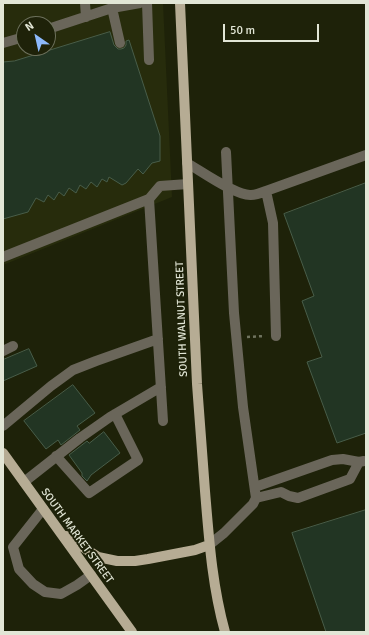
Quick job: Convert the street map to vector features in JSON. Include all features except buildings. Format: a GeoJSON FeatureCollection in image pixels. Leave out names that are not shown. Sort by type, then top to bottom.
{"type":"FeatureCollection","features":[{"type":"Feature","properties":{"kind":"main road","name":"SOUTH WALNUT STREET"},"geometry":{"type":"LineString","coordinates":[[180,3],[197,384],[209,545],[213,580],[225,632]]}},
{"type":"Feature","properties":{"kind":"main road","name":"SOUTH MARKET STREET"},"geometry":{"type":"LineString","coordinates":[[3,453],[132,632]]}},
{"type":"Feature","properties":{"kind":"main road"},"geometry":{"type":"LineString","coordinates":[[59,532],[98,557],[117,561],[148,559],[195,550],[209,545]]}},
{"type":"Feature","properties":{"kind":"lane"},"geometry":{"type":"LineString","coordinates":[[85,3],[86,17]]}},
{"type":"Feature","properties":{"kind":"lane"},"geometry":{"type":"LineString","coordinates":[[56,26],[112,8],[140,3]]}},
{"type":"Feature","properties":{"kind":"lane"},"geometry":{"type":"LineString","coordinates":[[148,3],[150,60]]}},
{"type":"Feature","properties":{"kind":"lane"},"geometry":{"type":"LineString","coordinates":[[112,8],[120,43]]}},
{"type":"Feature","properties":{"kind":"lane"},"geometry":{"type":"LineString","coordinates":[[3,43],[16,39]]}},
{"type":"Feature","properties":{"kind":"lane"},"geometry":{"type":"LineString","coordinates":[[209,545],[224,533],[253,504],[256,498],[243,407],[234,313],[226,152]]}},
{"type":"Feature","properties":{"kind":"lane"},"geometry":{"type":"LineString","coordinates":[[187,163],[228,188],[246,195],[251,195],[366,155]]}},
{"type":"Feature","properties":{"kind":"lane"},"geometry":{"type":"LineString","coordinates":[[3,257],[149,199],[160,186],[188,184]]}},
{"type":"Feature","properties":{"kind":"lane"},"geometry":{"type":"LineString","coordinates":[[266,191],[272,222],[276,336]]}},
{"type":"Feature","properties":{"kind":"lane"},"geometry":{"type":"LineString","coordinates":[[149,199],[163,421]]}},
{"type":"Feature","properties":{"kind":"lane"},"geometry":{"type":"LineString","coordinates":[[3,426],[51,386],[73,370],[158,339]]}},
{"type":"Feature","properties":{"kind":"lane"},"geometry":{"type":"LineString","coordinates":[[3,351],[13,346]]}},
{"type":"Feature","properties":{"kind":"lane"},"geometry":{"type":"LineString","coordinates":[[24,482],[80,438],[115,414],[161,387]]}},
{"type":"Feature","properties":{"kind":"lane"},"geometry":{"type":"LineString","coordinates":[[56,456],[89,493],[138,460],[115,414]]}},
{"type":"Feature","properties":{"kind":"lane"},"geometry":{"type":"LineString","coordinates":[[255,487],[332,460],[343,459],[363,462],[350,479],[298,498],[280,492],[256,498]]}},
{"type":"Feature","properties":{"kind":"lane"},"geometry":{"type":"LineString","coordinates":[[43,509],[13,547],[19,569],[33,584],[45,592],[61,594],[91,575]]}},
{"type":"Feature","properties":{"kind":"shaded area"},"geometry":{"type":"Polygon","coordinates":[[[3,3],[163,3],[172,197],[3,265],[3,3]]]}}]}
